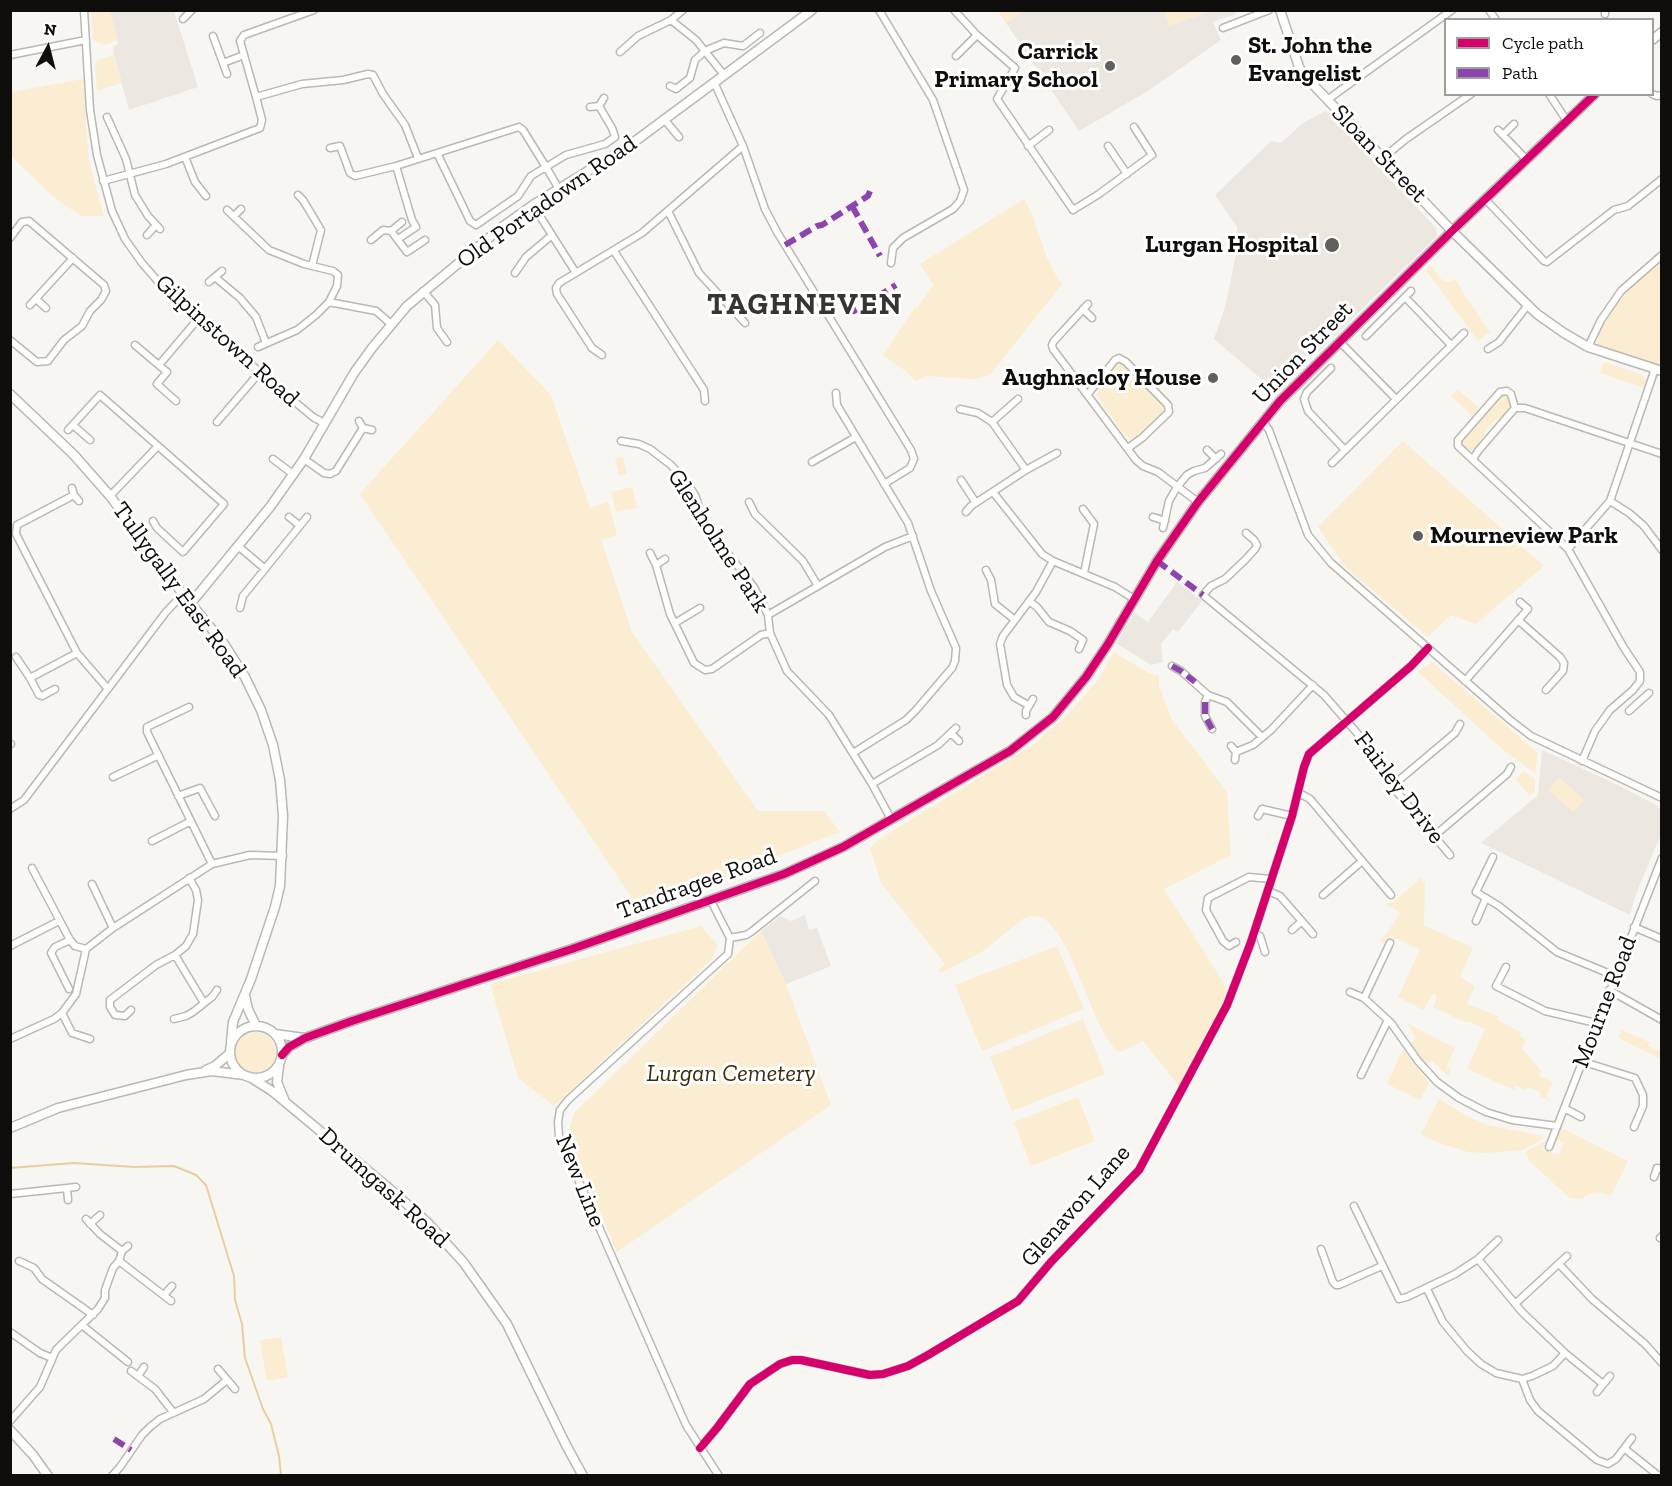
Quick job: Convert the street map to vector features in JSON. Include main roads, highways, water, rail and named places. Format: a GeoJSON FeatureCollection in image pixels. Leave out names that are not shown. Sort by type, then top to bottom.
{"type":"FeatureCollection","features":[{"type":"Feature","properties":{"kind":"waterway"},"geometry":{"type":"LineString","coordinates":[[10,1168],[74,1163],[134,1167],[174,1166],[196,1175],[206,1185],[234,1276],[235,1300],[242,1324],[245,1358],[263,1409],[271,1424],[279,1456],[281,1476]]}},
{"type":"Feature","properties":{"kind":"place","name":"St. John the Evangelist"},"geometry":{"type":"Point","coordinates":[1236,60]}},
{"type":"Feature","properties":{"kind":"place","name":"Carrick Primary School"},"geometry":{"type":"Point","coordinates":[1110,66]}},
{"type":"Feature","properties":{"kind":"place","name":"Lurgan Hospital"},"geometry":{"type":"Point","coordinates":[1332,245]}},
{"type":"Feature","properties":{"kind":"place","name":"Aughnacloy House"},"geometry":{"type":"Point","coordinates":[1213,378]}},
{"type":"Feature","properties":{"kind":"place","name":"Mourneview Park"},"geometry":{"type":"Point","coordinates":[1418,536]}},
{"type":"Feature","properties":{"kind":"district","name":"TAGHNEVEN"},"geometry":{"type":"Point","coordinates":[805,305]}},
{"type":"Feature","properties":{"kind":"park label","name":"Lurgan Cemetery"},"geometry":{"type":"Point","coordinates":[731,1074]}}]}
